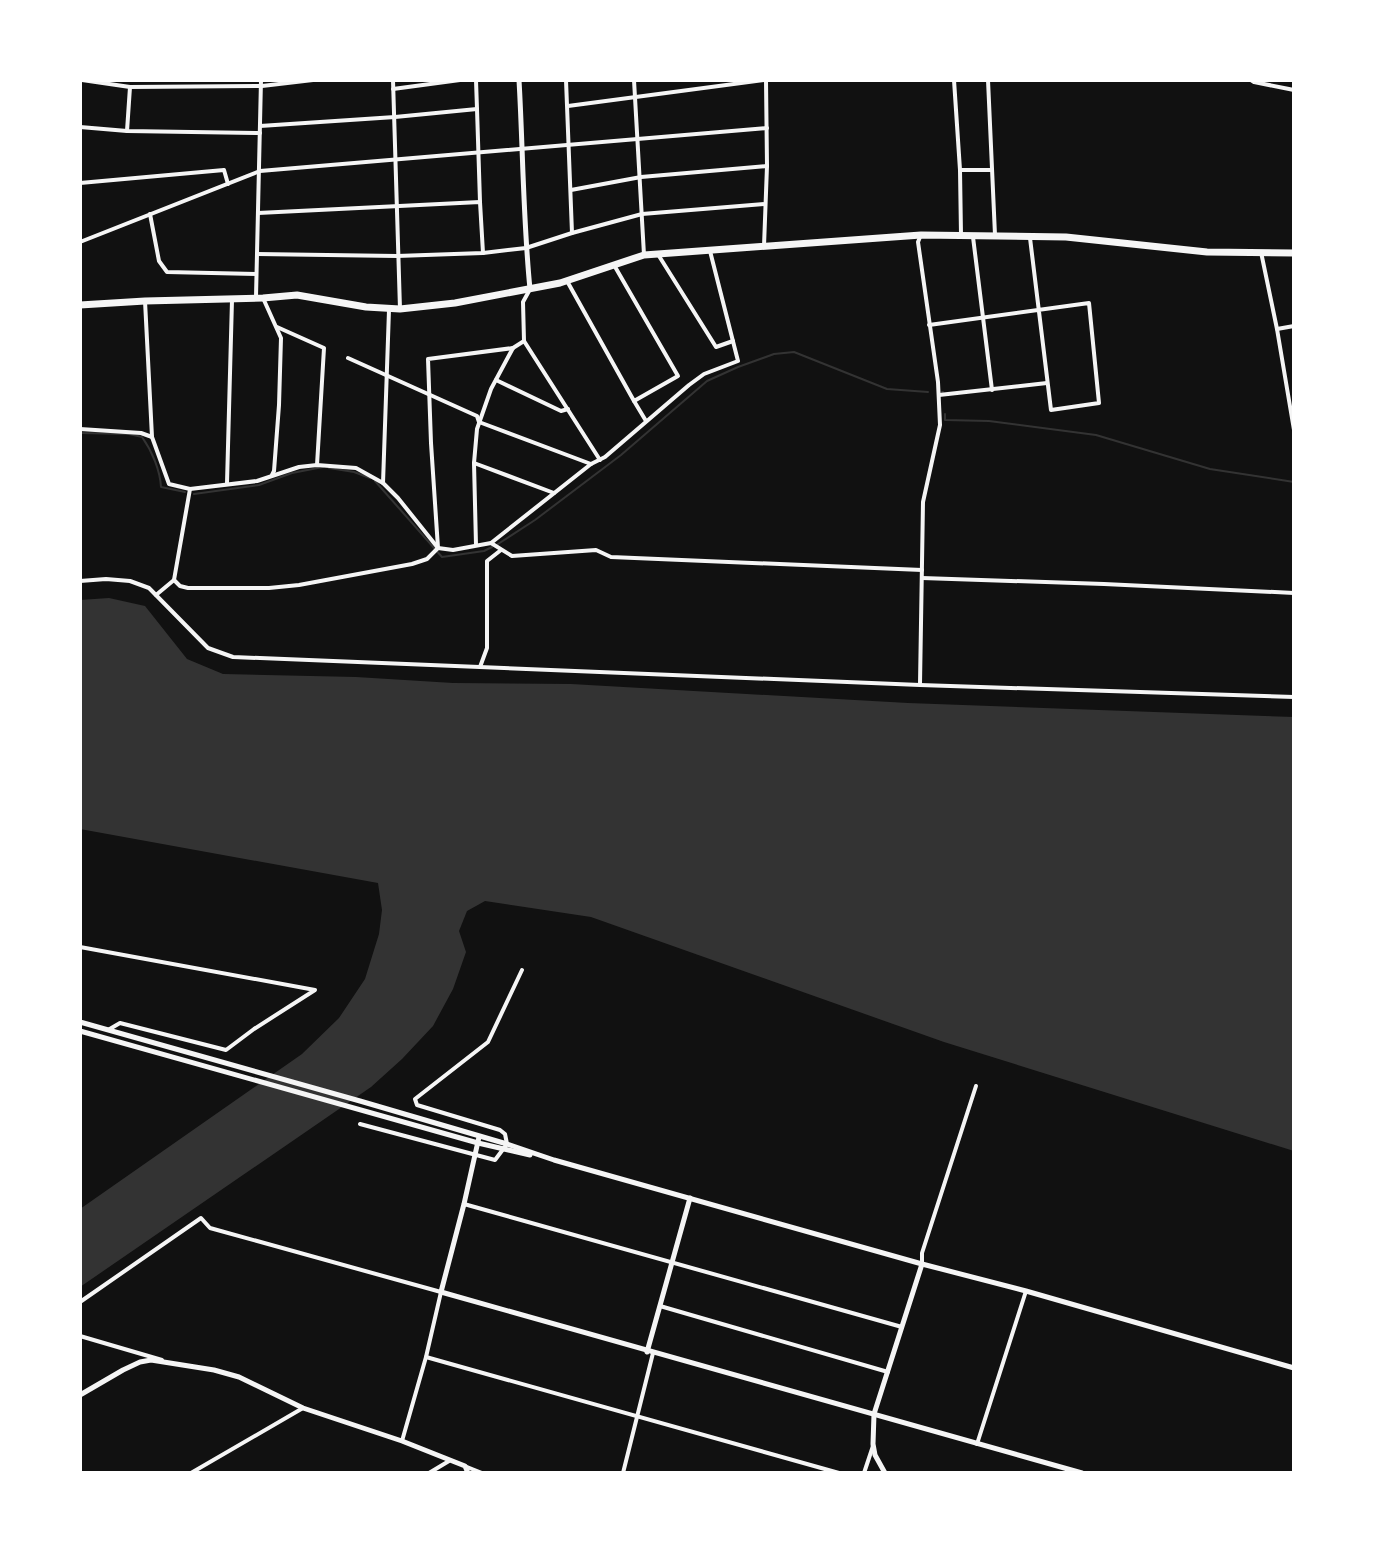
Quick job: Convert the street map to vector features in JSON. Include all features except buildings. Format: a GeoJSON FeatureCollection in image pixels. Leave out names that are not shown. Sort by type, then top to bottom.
{"type":"FeatureCollection","features":[{"type":"Feature","properties":{"kind":"main road"},"geometry":{"type":"LineString","coordinates":[[80,305],[297,295],[366,307],[400,309],[455,303],[567,281],[644,255],[921,235],[1066,237],[1207,252],[1294,253]]}},
{"type":"Feature","properties":{"kind":"street"},"geometry":{"type":"LineString","coordinates":[[82,80],[130,87],[313,80]]}},
{"type":"Feature","properties":{"kind":"street"},"geometry":{"type":"LineString","coordinates":[[393,80],[400,309]]}},
{"type":"Feature","properties":{"kind":"street"},"geometry":{"type":"LineString","coordinates":[[393,89],[460,80]]}},
{"type":"Feature","properties":{"kind":"street"},"geometry":{"type":"LineString","coordinates":[[476,80],[483,253]]}},
{"type":"Feature","properties":{"kind":"street"},"geometry":{"type":"LineString","coordinates":[[519,80],[530,289],[523,302],[524,341],[600,460]]}},
{"type":"Feature","properties":{"kind":"street"},"geometry":{"type":"LineString","coordinates":[[566,80],[572,233]]}},
{"type":"Feature","properties":{"kind":"street"},"geometry":{"type":"LineString","coordinates":[[634,80],[644,255]]}},
{"type":"Feature","properties":{"kind":"street"},"geometry":{"type":"LineString","coordinates":[[568,106],[765,80],[767,166],[764,246]]}},
{"type":"Feature","properties":{"kind":"street"},"geometry":{"type":"LineString","coordinates":[[954,80],[961,235]]}},
{"type":"Feature","properties":{"kind":"street"},"geometry":{"type":"LineString","coordinates":[[988,80],[995,235]]}},
{"type":"Feature","properties":{"kind":"street"},"geometry":{"type":"LineString","coordinates":[[1253,81],[1294,90]]}},
{"type":"Feature","properties":{"kind":"street"},"geometry":{"type":"LineString","coordinates":[[262,83],[256,274],[260,298],[281,338],[272,476]]}},
{"type":"Feature","properties":{"kind":"street"},"geometry":{"type":"LineString","coordinates":[[127,131],[130,87]]}},
{"type":"Feature","properties":{"kind":"street"},"geometry":{"type":"LineString","coordinates":[[260,126],[477,109]]}},
{"type":"Feature","properties":{"kind":"street"},"geometry":{"type":"LineString","coordinates":[[80,127],[127,131],[260,133]]}},
{"type":"Feature","properties":{"kind":"street"},"geometry":{"type":"LineString","coordinates":[[80,242],[260,171],[767,128]]}},
{"type":"Feature","properties":{"kind":"street"},"geometry":{"type":"LineString","coordinates":[[571,190],[641,177],[767,166]]}},
{"type":"Feature","properties":{"kind":"street"},"geometry":{"type":"LineString","coordinates":[[80,183],[224,170],[228,184]]}},
{"type":"Feature","properties":{"kind":"street"},"geometry":{"type":"LineString","coordinates":[[960,170],[992,170]]}},
{"type":"Feature","properties":{"kind":"street"},"geometry":{"type":"LineString","coordinates":[[258,213],[480,202]]}},
{"type":"Feature","properties":{"kind":"street"},"geometry":{"type":"LineString","coordinates":[[257,254],[397,256],[483,253],[526,248],[642,214],[765,204]]}},
{"type":"Feature","properties":{"kind":"street"},"geometry":{"type":"LineString","coordinates":[[150,214],[159,261],[167,272],[256,274]]}},
{"type":"Feature","properties":{"kind":"street"},"geometry":{"type":"LineString","coordinates":[[972,234],[992,390]]}},
{"type":"Feature","properties":{"kind":"street"},"geometry":{"type":"LineString","coordinates":[[920,685],[923,502],[940,429],[939,395],[918,242],[921,235]]}},
{"type":"Feature","properties":{"kind":"street"},"geometry":{"type":"LineString","coordinates":[[929,325],[1039,309],[1089,303],[1099,403],[1051,410],[1047,383],[1039,309],[1030,236]]}},
{"type":"Feature","properties":{"kind":"street"},"geometry":{"type":"LineString","coordinates":[[480,667],[487,648],[487,561],[496,546],[554,493],[600,460],[704,374],[738,361],[710,250]]}},
{"type":"Feature","properties":{"kind":"street"},"geometry":{"type":"LineString","coordinates":[[1261,252],[1294,430]]}},
{"type":"Feature","properties":{"kind":"street"},"geometry":{"type":"LineString","coordinates":[[658,254],[716,347],[733,341]]}},
{"type":"Feature","properties":{"kind":"street"},"geometry":{"type":"LineString","coordinates":[[614,265],[678,376],[634,401]]}},
{"type":"Feature","properties":{"kind":"street"},"geometry":{"type":"LineString","coordinates":[[567,281],[646,421]]}},
{"type":"Feature","properties":{"kind":"street"},"geometry":{"type":"LineString","coordinates":[[227,484],[232,298]]}},
{"type":"Feature","properties":{"kind":"street"},"geometry":{"type":"LineString","coordinates":[[145,301],[152,437],[169,484],[190,489],[257,481],[299,467],[356,468],[383,483],[438,548],[453,550],[476,545],[496,546],[512,556],[596,550],[611,557],[922,570]]}},
{"type":"Feature","properties":{"kind":"street"},"geometry":{"type":"LineString","coordinates":[[383,483],[389,308]]}},
{"type":"Feature","properties":{"kind":"street"},"geometry":{"type":"LineString","coordinates":[[1277,329],[1294,326]]}},
{"type":"Feature","properties":{"kind":"street"},"geometry":{"type":"LineString","coordinates":[[277,327],[324,348],[317,465]]}},
{"type":"Feature","properties":{"kind":"street"},"geometry":{"type":"LineString","coordinates":[[438,548],[428,359],[513,348],[524,341]]}},
{"type":"Feature","properties":{"kind":"street"},"geometry":{"type":"LineString","coordinates":[[476,545],[474,463],[479,422],[513,348]]}},
{"type":"Feature","properties":{"kind":"street"},"geometry":{"type":"LineString","coordinates":[[348,358],[477,416],[479,422]]}},
{"type":"Feature","properties":{"kind":"street"},"geometry":{"type":"LineString","coordinates":[[496,380],[561,411],[568,409]]}},
{"type":"Feature","properties":{"kind":"street"},"geometry":{"type":"LineString","coordinates":[[939,395],[1047,383]]}},
{"type":"Feature","properties":{"kind":"street"},"geometry":{"type":"LineString","coordinates":[[479,422],[591,464]]}},
{"type":"Feature","properties":{"kind":"street"},"geometry":{"type":"LineString","coordinates":[[80,429],[141,433],[152,437]]}},
{"type":"Feature","properties":{"kind":"street"},"geometry":{"type":"LineString","coordinates":[[474,463],[554,493]]}},
{"type":"Feature","properties":{"kind":"street"},"geometry":{"type":"LineString","coordinates":[[156,595],[174,580],[190,489]]}},
{"type":"Feature","properties":{"kind":"street"},"geometry":{"type":"LineString","coordinates":[[174,580],[188,588],[299,585],[412,564],[427,559],[438,548]]}},
{"type":"Feature","properties":{"kind":"street"},"geometry":{"type":"LineString","coordinates":[[922,578],[1294,593]]}},
{"type":"Feature","properties":{"kind":"street"},"geometry":{"type":"LineString","coordinates":[[80,581],[130,581],[149,588],[208,648],[233,657],[1294,697]]}},
{"type":"Feature","properties":{"kind":"street"},"geometry":{"type":"LineString","coordinates":[[80,947],[315,990],[226,1050],[120,1023],[108,1030]]}},
{"type":"Feature","properties":{"kind":"street"},"geometry":{"type":"LineString","coordinates":[[360,1124],[495,1160],[505,1147],[505,1134],[500,1130],[417,1105],[415,1099],[488,1042],[522,970]]}},
{"type":"Feature","properties":{"kind":"street"},"geometry":{"type":"LineString","coordinates":[[80,1022],[360,1101],[478,1140]]}},
{"type":"Feature","properties":{"kind":"street"},"geometry":{"type":"LineString","coordinates":[[80,1031],[1026,1291],[1294,1368]]}},
{"type":"Feature","properties":{"kind":"street"},"geometry":{"type":"LineString","coordinates":[[885,1473],[875,1455],[874,1414],[976,1086]]}},
{"type":"Feature","properties":{"kind":"street"},"geometry":{"type":"LineString","coordinates":[[402,1441],[426,1357],[478,1140]]}},
{"type":"Feature","properties":{"kind":"street"},"geometry":{"type":"LineString","coordinates":[[623,1473],[660,1306],[690,1198]]}},
{"type":"Feature","properties":{"kind":"street"},"geometry":{"type":"LineString","coordinates":[[464,1204],[902,1327]]}},
{"type":"Feature","properties":{"kind":"street"},"geometry":{"type":"LineString","coordinates":[[80,1302],[201,1218],[210,1228],[1082,1473]]}},
{"type":"Feature","properties":{"kind":"street"},"geometry":{"type":"LineString","coordinates":[[977,1444],[1026,1291]]}},
{"type":"Feature","properties":{"kind":"street"},"geometry":{"type":"LineString","coordinates":[[660,1306],[888,1372]]}},
{"type":"Feature","properties":{"kind":"street"},"geometry":{"type":"LineString","coordinates":[[80,1336],[168,1362]]}},
{"type":"Feature","properties":{"kind":"street"},"geometry":{"type":"LineString","coordinates":[[426,1357],[839,1473]]}},
{"type":"Feature","properties":{"kind":"street"},"geometry":{"type":"LineString","coordinates":[[80,1395],[140,1362],[151,1360],[214,1370],[239,1377],[303,1408],[402,1441],[482,1473]]}},
{"type":"Feature","properties":{"kind":"street"},"geometry":{"type":"LineString","coordinates":[[191,1473],[303,1408]]}},
{"type":"Feature","properties":{"kind":"street"},"geometry":{"type":"LineString","coordinates":[[864,1473],[873,1444]]}},
{"type":"Feature","properties":{"kind":"street"},"geometry":{"type":"LineString","coordinates":[[429,1473],[449,1461]]}},
{"type":"Feature","properties":{"kind":"street"},"geometry":{"type":"LineString","coordinates":[[465,1466],[468,1473]]}},
{"type":"Feature","properties":{"kind":"shaded area"},"geometry":{"type":"Polygon","coordinates":[[[109,598],[145,606],[187,659],[223,674],[571,684],[908,703],[1294,717],[1294,1151],[944,1042],[591,917],[485,901],[467,911],[459,931],[466,952],[453,989],[433,1026],[402,1059],[371,1087],[80,1287],[80,1209],[302,1054],[339,1018],[365,979],[379,934],[382,910],[378,883],[80,829],[80,600],[109,598]]]}},
{"type":"Feature","properties":{"kind":"waterway"},"geometry":{"type":"LineString","coordinates":[[498,544],[621,455],[707,381],[774,354],[794,352],[887,389],[928,392]]}},
{"type":"Feature","properties":{"kind":"waterway"},"geometry":{"type":"LineString","coordinates":[[945,414],[945,420],[989,421],[1096,435],[1210,469],[1294,482]]}},
{"type":"Feature","properties":{"kind":"waterway"},"geometry":{"type":"LineString","coordinates":[[80,433],[142,437],[155,461],[161,487],[185,492]]}},
{"type":"Feature","properties":{"kind":"waterway"},"geometry":{"type":"LineString","coordinates":[[194,494],[259,485],[292,473],[323,467]]}},
{"type":"Feature","properties":{"kind":"waterway"},"geometry":{"type":"LineString","coordinates":[[329,468],[370,478]]}},
{"type":"Feature","properties":{"kind":"waterway"},"geometry":{"type":"LineString","coordinates":[[375,481],[442,557],[492,547]]}}]}
